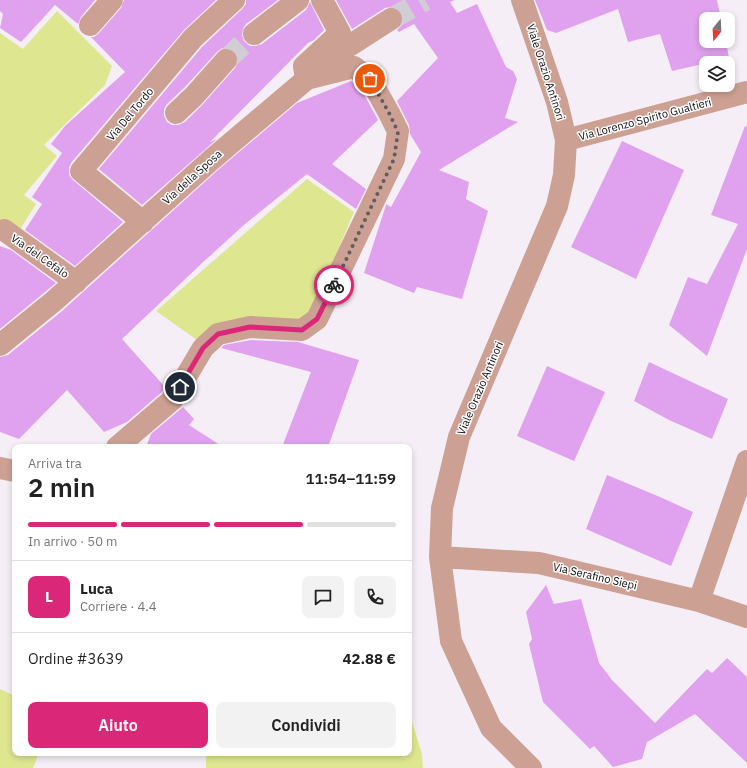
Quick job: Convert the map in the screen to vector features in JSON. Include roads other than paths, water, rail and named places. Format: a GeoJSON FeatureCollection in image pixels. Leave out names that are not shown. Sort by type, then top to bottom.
{"type":"FeatureCollection","features":[{"type":"Feature","properties":{"kind":"street"},"geometry":{"type":"LineString","coordinates":[[90,25],[112,0]]}},
{"type":"Feature","properties":{"kind":"street","name":"Via Del Tordo"},"geometry":{"type":"LineString","coordinates":[[143,222],[81,171],[193,38],[234,0]]}},
{"type":"Feature","properties":{"kind":"street"},"geometry":{"type":"LineString","coordinates":[[254,34],[298,0]]}},
{"type":"Feature","properties":{"kind":"street"},"geometry":{"type":"LineString","coordinates":[[121,444],[172,400],[203,348],[218,334],[250,327],[302,330],[317,319],[394,159],[398,132],[370,79],[354,67],[306,80],[304,66],[340,33],[322,0]]}},
{"type":"Feature","properties":{"kind":"street","name":"Viale Orazio Antinori"},"geometry":{"type":"LineString","coordinates":[[522,0],[557,102],[566,140],[564,175],[557,206],[459,437],[442,508],[440,557],[451,641],[491,728],[531,768]]}},
{"type":"Feature","properties":{"kind":"street","name":"Via della Sposa"},"geometry":{"type":"LineString","coordinates":[[0,345],[76,282],[211,160],[335,55],[391,18]]}},
{"type":"Feature","properties":{"kind":"street"},"geometry":{"type":"LineString","coordinates":[[176,113],[194,96],[226,60]]}},
{"type":"Feature","properties":{"kind":"street","name":"Via Lorenzo Spirito Gualtieri"},"geometry":{"type":"LineString","coordinates":[[566,140],[747,92]]}},
{"type":"Feature","properties":{"kind":"street","name":"Via del Cefalo"},"geometry":{"type":"LineString","coordinates":[[4,230],[76,282]]}},
{"type":"Feature","properties":{"kind":"street"},"geometry":{"type":"LineString","coordinates":[[699,600],[747,461]]}},
{"type":"Feature","properties":{"kind":"street"},"geometry":{"type":"LineString","coordinates":[[0,468],[12,470]]}},
{"type":"Feature","properties":{"kind":"street","name":"Via Serafino Siepi"},"geometry":{"type":"LineString","coordinates":[[440,557],[538,563],[699,600],[747,617]]}},
{"type":"Feature","properties":{"kind":"tunnel"},"geometry":{"type":"LineString","coordinates":[[391,19],[425,0]]}},
{"type":"Feature","properties":{"kind":"tunnel"},"geometry":{"type":"LineString","coordinates":[[226,60],[254,34]]}}]}
